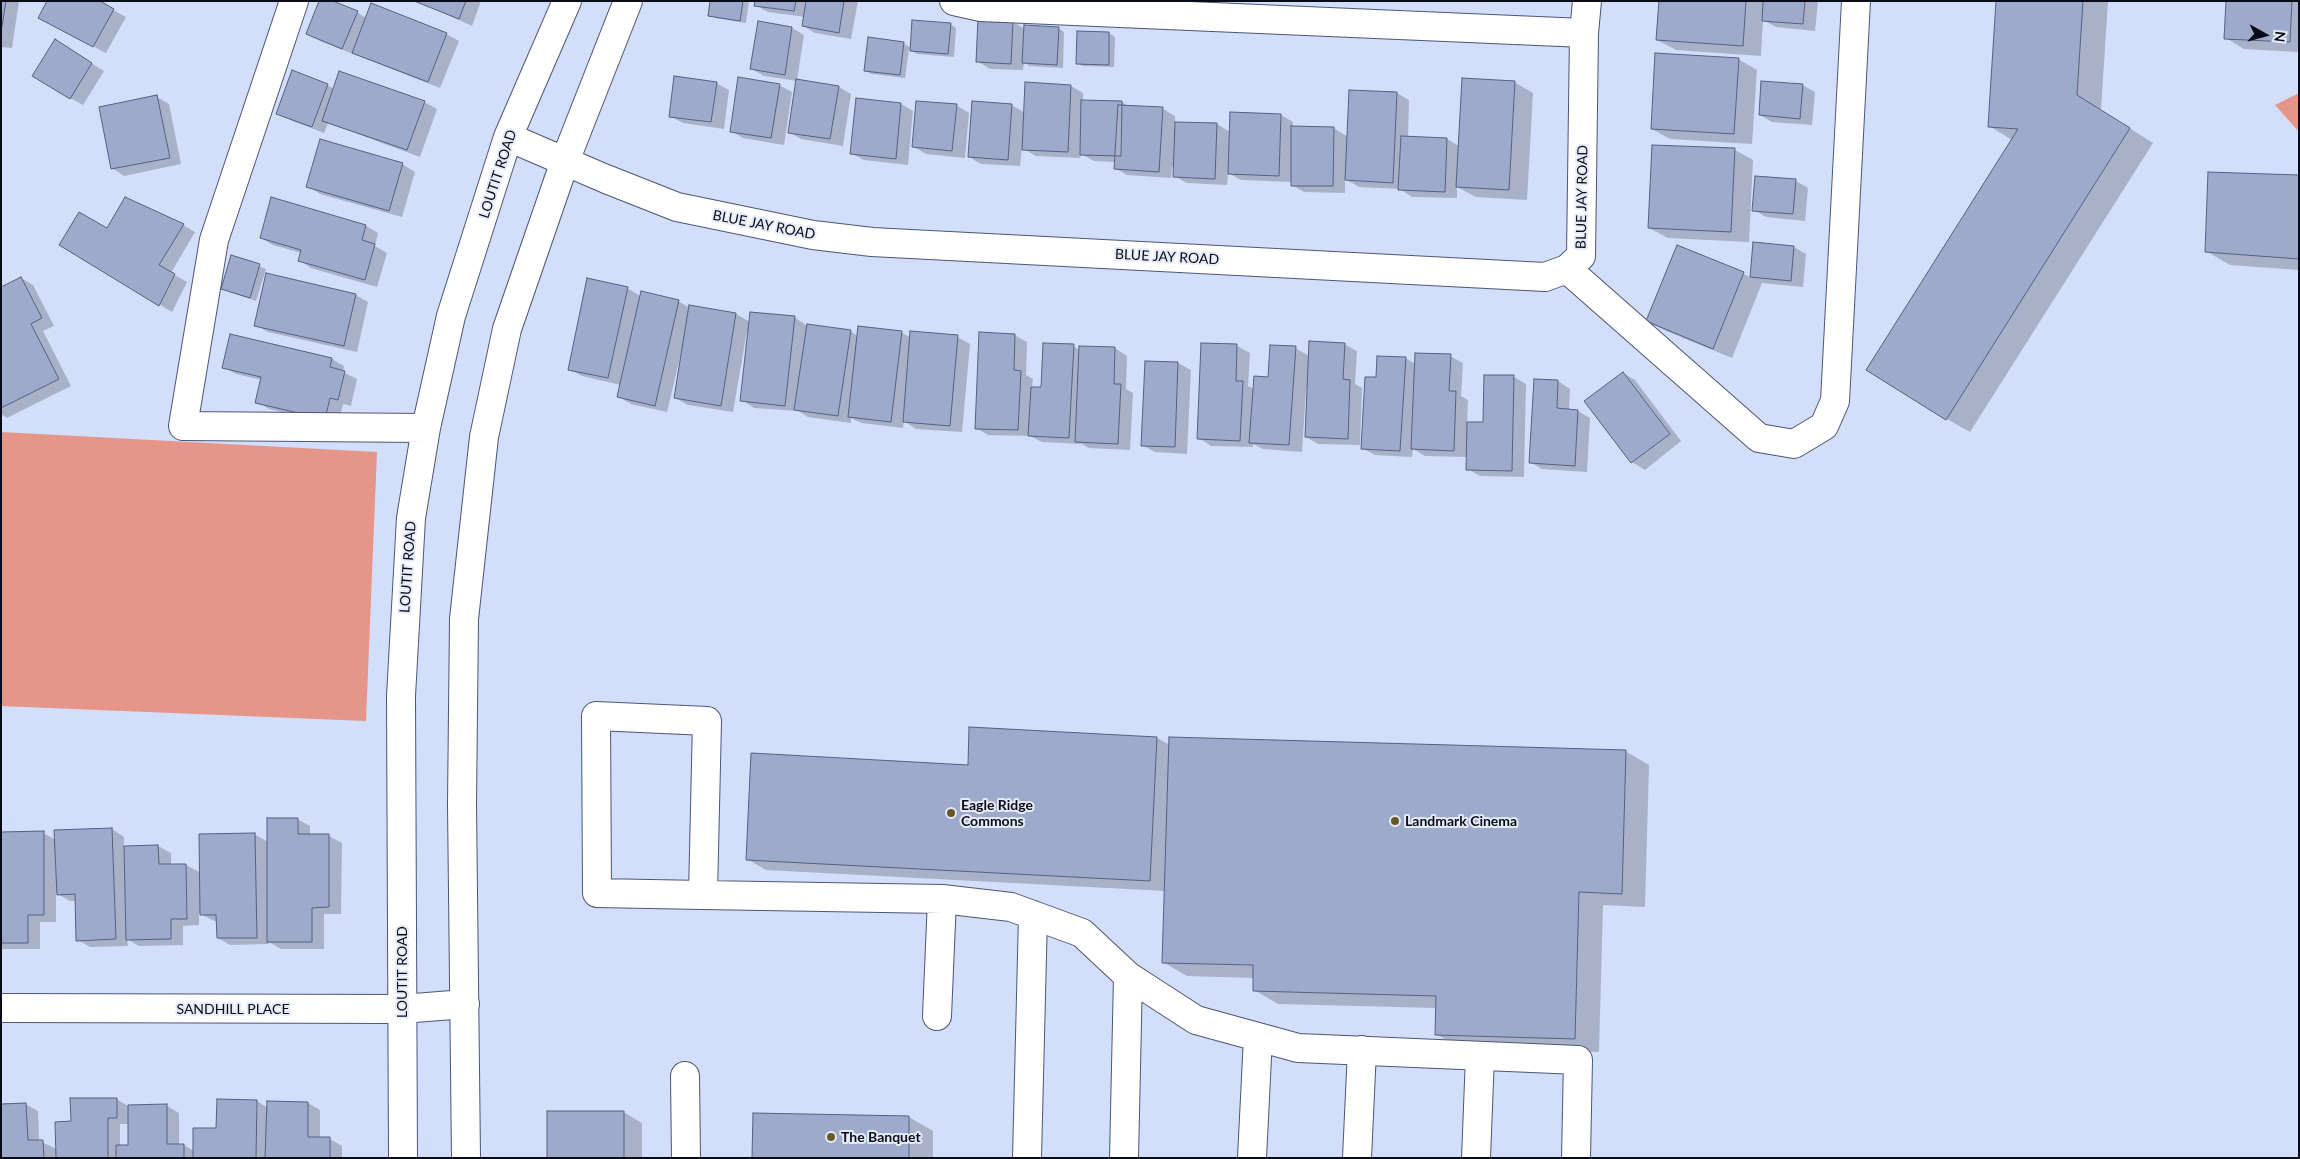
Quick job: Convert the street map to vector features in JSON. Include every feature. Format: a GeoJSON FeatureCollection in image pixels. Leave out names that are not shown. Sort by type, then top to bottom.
{"type":"FeatureCollection","features":[{"type":"Feature","properties":{"kind":"street","name":"LOUTIT ROAD"},"geometry":{"type":"LineString","coordinates":[[402,1158],[402,678],[411,518],[426,428],[451,316],[508,137],[567,1]]}},
{"type":"Feature","properties":{"kind":"street"},"geometry":{"type":"LineString","coordinates":[[466,1158],[462,804],[464,619],[484,436],[507,329],[565,161],[628,1]]}},
{"type":"Feature","properties":{"kind":"street"},"geometry":{"type":"LineString","coordinates":[[954,1],[981,7],[1584,33]]}},
{"type":"Feature","properties":{"kind":"street","name":"BLUE JAY ROAD"},"geometry":{"type":"LineString","coordinates":[[508,137],[677,207],[813,235],[872,242],[1545,277],[1567,270],[1581,256],[1584,33],[1587,1]]}},
{"type":"Feature","properties":{"kind":"street"},"geometry":{"type":"LineString","coordinates":[[1567,270],[1759,438],[1794,444],[1824,426],[1835,401],[1856,1]]}},
{"type":"Feature","properties":{"kind":"street"},"geometry":{"type":"LineString","coordinates":[[287,4],[214,240],[183,426],[426,428]]}},
{"type":"Feature","properties":{"kind":"street"},"geometry":{"type":"LineString","coordinates":[[703,895],[707,721],[596,716],[597,893],[942,900],[1011,907],[1082,933],[1128,976],[1196,1020],[1298,1048],[1578,1060],[1576,1158]]}},
{"type":"Feature","properties":{"kind":"street"},"geometry":{"type":"LineString","coordinates":[[937,1016],[942,900]]}},
{"type":"Feature","properties":{"kind":"street"},"geometry":{"type":"LineString","coordinates":[[1027,1158],[1033,915]]}},
{"type":"Feature","properties":{"kind":"street"},"geometry":{"type":"LineString","coordinates":[[1124,1158],[1128,976]]}},
{"type":"Feature","properties":{"kind":"street","name":"SANDHILL PLACE"},"geometry":{"type":"LineString","coordinates":[[1,1008],[402,1009],[465,1004]]}},
{"type":"Feature","properties":{"kind":"street"},"geometry":{"type":"LineString","coordinates":[[1252,1158],[1258,1037]]}},
{"type":"Feature","properties":{"kind":"street"},"geometry":{"type":"LineString","coordinates":[[1357,1158],[1362,1050]]}},
{"type":"Feature","properties":{"kind":"street"},"geometry":{"type":"LineString","coordinates":[[1476,1158],[1480,1056]]}},
{"type":"Feature","properties":{"kind":"street"},"geometry":{"type":"LineString","coordinates":[[685,1076],[686,1158]]}},
{"type":"Feature","properties":{"kind":"shaded area"},"geometry":{"type":"Polygon","coordinates":[[[2299,93],[2299,132],[2275,105],[2299,93]]]}},
{"type":"Feature","properties":{"kind":"shaded area"},"geometry":{"type":"Polygon","coordinates":[[[1,432],[377,452],[366,721],[1,706],[1,432]]]}},
{"type":"Feature","properties":{"kind":"building"},"geometry":{"type":"Polygon","coordinates":[[[1,1],[6,1],[1,32],[1,1]]]}},
{"type":"Feature","properties":{"kind":"building"},"geometry":{"type":"Polygon","coordinates":[[[47,1],[100,1],[114,9],[93,47],[38,18],[47,1]]]}},
{"type":"Feature","properties":{"kind":"building"},"geometry":{"type":"Polygon","coordinates":[[[319,1],[333,1],[358,11],[342,49],[306,34],[319,1]]]}},
{"type":"Feature","properties":{"kind":"building"},"geometry":{"type":"Polygon","coordinates":[[[414,1],[466,1],[459,19],[414,1]]]}},
{"type":"Feature","properties":{"kind":"building"},"geometry":{"type":"Polygon","coordinates":[[[710,1],[743,1],[740,21],[708,16],[710,1]]]}},
{"type":"Feature","properties":{"kind":"building"},"geometry":{"type":"Polygon","coordinates":[[[755,1],[796,1],[794,11],[754,6],[755,1]]]}},
{"type":"Feature","properties":{"kind":"building"},"geometry":{"type":"Polygon","coordinates":[[[806,1],[844,1],[839,33],[802,26],[806,1]]]}},
{"type":"Feature","properties":{"kind":"building"},"geometry":{"type":"Polygon","coordinates":[[[1659,1],[1746,1],[1743,46],[1656,40],[1659,1]]]}},
{"type":"Feature","properties":{"kind":"building"},"geometry":{"type":"Polygon","coordinates":[[[1763,1],[1805,1],[1803,24],[1762,21],[1763,1]]]}},
{"type":"Feature","properties":{"kind":"building"},"geometry":{"type":"Polygon","coordinates":[[[1996,1],[2083,1],[2077,95],[2130,128],[1946,420],[1866,370],[2018,129],[1988,127],[1996,1]]]}},
{"type":"Feature","properties":{"kind":"building"},"geometry":{"type":"Polygon","coordinates":[[[2226,1],[2292,1],[2290,42],[2224,39],[2226,1]]]}},
{"type":"Feature","properties":{"kind":"building"},"geometry":{"type":"Polygon","coordinates":[[[371,3],[447,33],[428,82],[352,53],[371,3]]]}},
{"type":"Feature","properties":{"kind":"building"},"geometry":{"type":"Polygon","coordinates":[[[978,19],[1013,21],[1011,64],[976,62],[978,19]]]}},
{"type":"Feature","properties":{"kind":"building"},"geometry":{"type":"Polygon","coordinates":[[[912,20],[951,23],[948,54],[910,51],[912,20]]]}},
{"type":"Feature","properties":{"kind":"building"},"geometry":{"type":"Polygon","coordinates":[[[758,21],[792,27],[785,75],[750,69],[758,21]]]}},
{"type":"Feature","properties":{"kind":"building"},"geometry":{"type":"Polygon","coordinates":[[[1024,25],[1059,27],[1057,65],[1022,63],[1024,25]]]}},
{"type":"Feature","properties":{"kind":"building"},"geometry":{"type":"Polygon","coordinates":[[[1077,31],[1109,32],[1109,65],[1076,64],[1077,31]]]}},
{"type":"Feature","properties":{"kind":"building"},"geometry":{"type":"Polygon","coordinates":[[[868,37],[904,42],[900,75],[864,71],[868,37]]]}},
{"type":"Feature","properties":{"kind":"building"},"geometry":{"type":"Polygon","coordinates":[[[55,39],[92,63],[70,99],[32,76],[55,39]]]}},
{"type":"Feature","properties":{"kind":"building"},"geometry":{"type":"Polygon","coordinates":[[[1655,53],[1739,58],[1734,134],[1651,129],[1655,53]]]}},
{"type":"Feature","properties":{"kind":"building"},"geometry":{"type":"Polygon","coordinates":[[[292,70],[328,84],[312,127],[276,114],[292,70]]]}},
{"type":"Feature","properties":{"kind":"building"},"geometry":{"type":"Polygon","coordinates":[[[339,71],[425,101],[407,150],[322,121],[339,71]]]}},
{"type":"Feature","properties":{"kind":"building"},"geometry":{"type":"Polygon","coordinates":[[[674,76],[717,82],[711,122],[669,117],[674,76]]]}},
{"type":"Feature","properties":{"kind":"building"},"geometry":{"type":"Polygon","coordinates":[[[738,77],[780,84],[771,138],[730,132],[738,77]]]}},
{"type":"Feature","properties":{"kind":"building"},"geometry":{"type":"Polygon","coordinates":[[[1462,78],[1515,81],[1509,190],[1456,187],[1462,78]]]}},
{"type":"Feature","properties":{"kind":"building"},"geometry":{"type":"Polygon","coordinates":[[[796,79],[839,86],[830,139],[788,133],[796,79]]]}},
{"type":"Feature","properties":{"kind":"building"},"geometry":{"type":"Polygon","coordinates":[[[1761,81],[1803,84],[1800,119],[1759,115],[1761,81]]]}},
{"type":"Feature","properties":{"kind":"building"},"geometry":{"type":"Polygon","coordinates":[[[1025,82],[1071,85],[1068,152],[1022,150],[1025,82]]]}},
{"type":"Feature","properties":{"kind":"building"},"geometry":{"type":"Polygon","coordinates":[[[1349,90],[1397,92],[1393,183],[1345,180],[1349,90]]]}},
{"type":"Feature","properties":{"kind":"building"},"geometry":{"type":"Polygon","coordinates":[[[157,95],[170,158],[111,169],[99,107],[157,95]]]}},
{"type":"Feature","properties":{"kind":"building"},"geometry":{"type":"Polygon","coordinates":[[[856,98],[901,103],[896,159],[850,154],[856,98]]]}},
{"type":"Feature","properties":{"kind":"building"},"geometry":{"type":"Polygon","coordinates":[[[1081,100],[1122,101],[1121,156],[1080,155],[1081,100]]]}},
{"type":"Feature","properties":{"kind":"building"},"geometry":{"type":"Polygon","coordinates":[[[916,101],[957,104],[952,151],[912,147],[916,101]]]}},
{"type":"Feature","properties":{"kind":"building"},"geometry":{"type":"Polygon","coordinates":[[[972,101],[1012,104],[1008,160],[968,157],[972,101]]]}},
{"type":"Feature","properties":{"kind":"building"},"geometry":{"type":"Polygon","coordinates":[[[1118,105],[1163,107],[1159,172],[1114,169],[1118,105]]]}},
{"type":"Feature","properties":{"kind":"building"},"geometry":{"type":"Polygon","coordinates":[[[1230,112],[1281,114],[1279,176],[1228,174],[1230,112]]]}},
{"type":"Feature","properties":{"kind":"building"},"geometry":{"type":"Polygon","coordinates":[[[1175,122],[1217,123],[1215,179],[1173,177],[1175,122]]]}},
{"type":"Feature","properties":{"kind":"building"},"geometry":{"type":"Polygon","coordinates":[[[1291,126],[1334,127],[1333,186],[1291,186],[1291,126]]]}},
{"type":"Feature","properties":{"kind":"building"},"geometry":{"type":"Polygon","coordinates":[[[1401,136],[1447,138],[1445,192],[1398,190],[1401,136]]]}},
{"type":"Feature","properties":{"kind":"building"},"geometry":{"type":"Polygon","coordinates":[[[320,139],[403,163],[389,211],[306,187],[320,139]]]}},
{"type":"Feature","properties":{"kind":"building"},"geometry":{"type":"Polygon","coordinates":[[[1652,145],[1735,148],[1731,232],[1648,228],[1652,145]]]}},
{"type":"Feature","properties":{"kind":"building"},"geometry":{"type":"Polygon","coordinates":[[[2208,172],[2299,175],[2299,259],[2205,252],[2208,172]]]}},
{"type":"Feature","properties":{"kind":"building"},"geometry":{"type":"Polygon","coordinates":[[[1755,176],[1796,179],[1793,214],[1752,211],[1755,176]]]}},
{"type":"Feature","properties":{"kind":"building"},"geometry":{"type":"Polygon","coordinates":[[[125,197],[184,224],[159,265],[175,274],[159,306],[59,245],[79,212],[107,228],[125,197]]]}},
{"type":"Feature","properties":{"kind":"building"},"geometry":{"type":"Polygon","coordinates":[[[271,197],[366,225],[362,240],[375,244],[365,280],[298,261],[301,250],[260,238],[271,197]]]}},
{"type":"Feature","properties":{"kind":"building"},"geometry":{"type":"Polygon","coordinates":[[[1753,242],[1794,246],[1791,281],[1750,277],[1753,242]]]}},
{"type":"Feature","properties":{"kind":"building"},"geometry":{"type":"Polygon","coordinates":[[[1677,245],[1744,272],[1713,349],[1646,321],[1677,245]]]}},
{"type":"Feature","properties":{"kind":"building"},"geometry":{"type":"Polygon","coordinates":[[[231,255],[260,264],[250,298],[221,289],[231,255]]]}},
{"type":"Feature","properties":{"kind":"building"},"geometry":{"type":"Polygon","coordinates":[[[266,273],[356,294],[344,346],[254,326],[266,273]]]}},
{"type":"Feature","properties":{"kind":"building"},"geometry":{"type":"Polygon","coordinates":[[[21,277],[42,318],[31,324],[59,379],[1,408],[1,287],[21,277]]]}},
{"type":"Feature","properties":{"kind":"building"},"geometry":{"type":"Polygon","coordinates":[[[587,278],[628,287],[608,378],[568,370],[587,278]]]}},
{"type":"Feature","properties":{"kind":"building"},"geometry":{"type":"Polygon","coordinates":[[[641,291],[679,300],[655,406],[617,397],[641,291]]]}},
{"type":"Feature","properties":{"kind":"building"},"geometry":{"type":"Polygon","coordinates":[[[689,305],[736,313],[721,406],[674,398],[689,305]]]}},
{"type":"Feature","properties":{"kind":"building"},"geometry":{"type":"Polygon","coordinates":[[[750,312],[795,316],[785,406],[740,401],[750,312]]]}},
{"type":"Feature","properties":{"kind":"building"},"geometry":{"type":"Polygon","coordinates":[[[807,324],[851,330],[838,416],[794,410],[807,324]]]}},
{"type":"Feature","properties":{"kind":"building"},"geometry":{"type":"Polygon","coordinates":[[[858,326],[902,331],[891,422],[848,417],[858,326]]]}},
{"type":"Feature","properties":{"kind":"building"},"geometry":{"type":"Polygon","coordinates":[[[910,331],[958,335],[950,426],[903,422],[910,331]]]}},
{"type":"Feature","properties":{"kind":"building"},"geometry":{"type":"Polygon","coordinates":[[[979,332],[1015,334],[1014,370],[1021,371],[1018,430],[975,429],[979,332]]]}},
{"type":"Feature","properties":{"kind":"building"},"geometry":{"type":"Polygon","coordinates":[[[230,334],[332,358],[330,367],[345,371],[338,400],[330,398],[325,419],[255,403],[261,377],[222,368],[230,334]]]}},
{"type":"Feature","properties":{"kind":"building"},"geometry":{"type":"Polygon","coordinates":[[[1309,341],[1345,343],[1343,379],[1350,380],[1348,439],[1305,437],[1309,341]]]}},
{"type":"Feature","properties":{"kind":"building"},"geometry":{"type":"Polygon","coordinates":[[[1043,343],[1074,344],[1069,438],[1028,436],[1031,387],[1041,387],[1043,343]]]}},
{"type":"Feature","properties":{"kind":"building"},"geometry":{"type":"Polygon","coordinates":[[[1201,343],[1237,344],[1236,381],[1243,381],[1240,441],[1197,439],[1201,343]]]}},
{"type":"Feature","properties":{"kind":"building"},"geometry":{"type":"Polygon","coordinates":[[[1270,345],[1296,346],[1289,445],[1249,443],[1254,376],[1268,377],[1270,345]]]}},
{"type":"Feature","properties":{"kind":"building"},"geometry":{"type":"Polygon","coordinates":[[[1079,346],[1115,347],[1114,384],[1121,384],[1118,444],[1075,442],[1079,346]]]}},
{"type":"Feature","properties":{"kind":"building"},"geometry":{"type":"Polygon","coordinates":[[[1415,353],[1451,354],[1449,391],[1456,391],[1454,451],[1411,449],[1415,353]]]}},
{"type":"Feature","properties":{"kind":"building"},"geometry":{"type":"Polygon","coordinates":[[[1377,356],[1406,357],[1400,451],[1361,449],[1365,377],[1376,377],[1377,356]]]}},
{"type":"Feature","properties":{"kind":"building"},"geometry":{"type":"Polygon","coordinates":[[[1145,361],[1178,362],[1175,447],[1141,446],[1145,361]]]}},
{"type":"Feature","properties":{"kind":"building"},"geometry":{"type":"Polygon","coordinates":[[[1623,372],[1670,434],[1631,463],[1584,401],[1623,372]]]}},
{"type":"Feature","properties":{"kind":"building"},"geometry":{"type":"Polygon","coordinates":[[[1484,375],[1514,375],[1512,471],[1466,470],[1467,422],[1483,422],[1484,375]]]}},
{"type":"Feature","properties":{"kind":"building"},"geometry":{"type":"Polygon","coordinates":[[[1534,379],[1558,380],[1557,408],[1578,410],[1575,466],[1529,463],[1534,379]]]}},
{"type":"Feature","properties":{"kind":"building","name":"Eagle Ridge Commons"},"geometry":{"type":"Polygon","coordinates":[[[969,727],[1157,737],[1150,881],[746,860],[751,753],[968,765],[969,727]]]}},
{"type":"Feature","properties":{"kind":"building","name":"Landmark Cinema"},"geometry":{"type":"Polygon","coordinates":[[[1169,737],[1626,750],[1622,894],[1579,892],[1575,1039],[1435,1035],[1436,996],[1253,991],[1253,965],[1162,963],[1169,737]]]}},
{"type":"Feature","properties":{"kind":"building"},"geometry":{"type":"Polygon","coordinates":[[[267,818],[298,818],[298,834],[329,834],[329,907],[312,908],[312,942],[267,942],[267,818]]]}},
{"type":"Feature","properties":{"kind":"building"},"geometry":{"type":"Polygon","coordinates":[[[112,828],[116,939],[76,941],[75,894],[57,895],[54,830],[112,828]]]}},
{"type":"Feature","properties":{"kind":"building"},"geometry":{"type":"Polygon","coordinates":[[[44,831],[44,915],[28,915],[28,943],[1,943],[1,832],[44,831]]]}},
{"type":"Feature","properties":{"kind":"building"},"geometry":{"type":"Polygon","coordinates":[[[255,833],[257,938],[217,938],[216,915],[200,915],[199,834],[255,833]]]}},
{"type":"Feature","properties":{"kind":"building"},"geometry":{"type":"Polygon","coordinates":[[[158,845],[159,864],[186,864],[187,919],[171,919],[171,939],[126,940],[124,846],[158,845]]]}},
{"type":"Feature","properties":{"kind":"building"},"geometry":{"type":"Polygon","coordinates":[[[70,1098],[117,1098],[117,1118],[108,1118],[108,1158],[56,1158],[55,1122],[71,1121],[70,1098]]]}},
{"type":"Feature","properties":{"kind":"building"},"geometry":{"type":"Polygon","coordinates":[[[217,1099],[257,1100],[256,1158],[193,1158],[193,1128],[216,1128],[217,1099]]]}},
{"type":"Feature","properties":{"kind":"building"},"geometry":{"type":"Polygon","coordinates":[[[267,1101],[308,1102],[308,1137],[330,1137],[330,1158],[265,1158],[267,1101]]]}},
{"type":"Feature","properties":{"kind":"building"},"geometry":{"type":"Polygon","coordinates":[[[26,1103],[28,1140],[43,1140],[44,1158],[1,1158],[1,1104],[26,1103]]]}},
{"type":"Feature","properties":{"kind":"building"},"geometry":{"type":"Polygon","coordinates":[[[167,1104],[167,1144],[184,1144],[184,1158],[116,1158],[116,1145],[128,1145],[128,1105],[167,1104]]]}},
{"type":"Feature","properties":{"kind":"building"},"geometry":{"type":"Polygon","coordinates":[[[547,1111],[624,1111],[624,1158],[547,1158],[547,1111]]]}},
{"type":"Feature","properties":{"kind":"building","name":"The Banquet"},"geometry":{"type":"Polygon","coordinates":[[[753,1113],[909,1116],[909,1158],[752,1158],[753,1113]]]}},
{"type":"Feature","properties":{"kind":"place","name":"Eagle Ridge Commons"},"geometry":{"type":"Point","coordinates":[951,813]}},
{"type":"Feature","properties":{"kind":"place","name":"Landmark Cinema"},"geometry":{"type":"Point","coordinates":[1395,821]}},
{"type":"Feature","properties":{"kind":"place","name":"The Banquet"},"geometry":{"type":"Point","coordinates":[831,1137]}}]}
